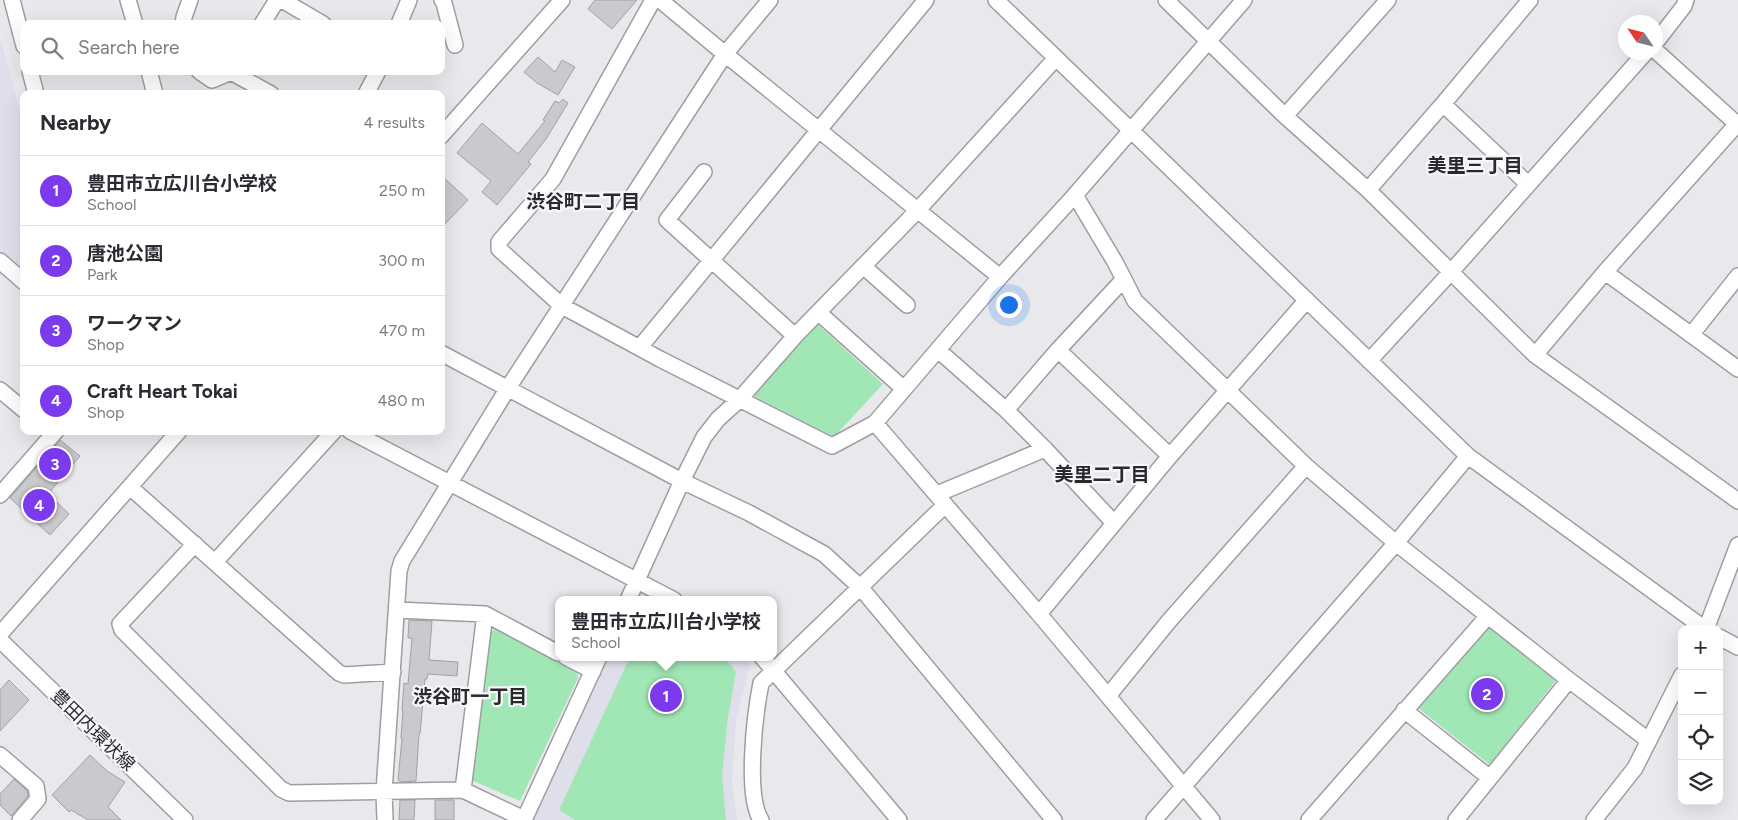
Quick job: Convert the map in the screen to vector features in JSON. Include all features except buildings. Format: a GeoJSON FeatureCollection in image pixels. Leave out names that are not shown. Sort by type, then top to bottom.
{"type":"FeatureCollection","features":[{"type":"Feature","properties":{"kind":"street"},"geometry":{"type":"LineString","coordinates":[[12,0],[20,31]]}},
{"type":"Feature","properties":{"kind":"street"},"geometry":{"type":"LineString","coordinates":[[128,0],[134,20]]}},
{"type":"Feature","properties":{"kind":"street"},"geometry":{"type":"LineString","coordinates":[[184,20],[185,10],[190,0]]}},
{"type":"Feature","properties":{"kind":"street"},"geometry":{"type":"LineString","coordinates":[[264,20],[277,0]]}},
{"type":"Feature","properties":{"kind":"street"},"geometry":{"type":"LineString","coordinates":[[282,0],[316,20]]}},
{"type":"Feature","properties":{"kind":"street"},"geometry":{"type":"LineString","coordinates":[[401,20],[409,0]]}},
{"type":"Feature","properties":{"kind":"street"},"geometry":{"type":"LineString","coordinates":[[442,0],[455,45]]}},
{"type":"Feature","properties":{"kind":"street"},"geometry":{"type":"LineString","coordinates":[[445,132],[562,0]]}},
{"type":"Feature","properties":{"kind":"street"},"geometry":{"type":"LineString","coordinates":[[653,0],[553,179],[499,242],[499,249],[562,306],[739,400],[832,446],[875,422],[1000,277],[1076,195],[1244,0]]}},
{"type":"Feature","properties":{"kind":"street"},"geometry":{"type":"LineString","coordinates":[[660,0],[1000,277]]}},
{"type":"Feature","properties":{"kind":"street"},"geometry":{"type":"LineString","coordinates":[[385,820],[384,792],[399,571],[402,561],[508,388],[725,54],[770,0]]}},
{"type":"Feature","properties":{"kind":"street"},"geometry":{"type":"LineString","coordinates":[[640,348],[926,0]]}},
{"type":"Feature","properties":{"kind":"street"},"geometry":{"type":"LineString","coordinates":[[996,0],[1468,456],[1700,625]]}},
{"type":"Feature","properties":{"kind":"street"},"geometry":{"type":"LineString","coordinates":[[1166,0],[1285,116],[1368,190],[1535,355],[1738,501]]}},
{"type":"Feature","properties":{"kind":"street"},"geometry":{"type":"LineString","coordinates":[[1285,116],[1388,0]]}},
{"type":"Feature","properties":{"kind":"street"},"geometry":{"type":"LineString","coordinates":[[1368,190],[1530,0]]}},
{"type":"Feature","properties":{"kind":"street"},"geometry":{"type":"LineString","coordinates":[[1663,33],[1684,6],[1686,0]]}},
{"type":"Feature","properties":{"kind":"street"},"geometry":{"type":"LineString","coordinates":[[1535,355],[1605,272],[1738,124],[1663,57]]}},
{"type":"Feature","properties":{"kind":"street"},"geometry":{"type":"LineString","coordinates":[[630,596],[682,481],[704,437],[718,419],[739,400],[795,336],[917,211],[1056,58]]}},
{"type":"Feature","properties":{"kind":"street"},"geometry":{"type":"LineString","coordinates":[[1369,361],[1450,273],[1639,60]]}},
{"type":"Feature","properties":{"kind":"street"},"geometry":{"type":"LineString","coordinates":[[31,75],[35,90]]}},
{"type":"Feature","properties":{"kind":"street"},"geometry":{"type":"LineString","coordinates":[[150,75],[154,90]]}},
{"type":"Feature","properties":{"kind":"street"},"geometry":{"type":"LineString","coordinates":[[204,75],[212,80],[223,75]]}},
{"type":"Feature","properties":{"kind":"street"},"geometry":{"type":"LineString","coordinates":[[238,75],[264,90]]}},
{"type":"Feature","properties":{"kind":"street"},"geometry":{"type":"LineString","coordinates":[[368,90],[376,75]]}},
{"type":"Feature","properties":{"kind":"street"},"geometry":{"type":"LineString","coordinates":[[1443,104],[1528,184]]}},
{"type":"Feature","properties":{"kind":"street"},"geometry":{"type":"LineString","coordinates":[[704,172],[667,220],[795,336]]}},
{"type":"Feature","properties":{"kind":"street"},"geometry":{"type":"LineString","coordinates":[[1076,195],[1136,301],[1306,466],[1396,543],[1648,740]]}},
{"type":"Feature","properties":{"kind":"street"},"geometry":{"type":"LineString","coordinates":[[0,261],[20,278]]}},
{"type":"Feature","properties":{"kind":"street"},"geometry":{"type":"LineString","coordinates":[[864,266],[907,305]]}},
{"type":"Feature","properties":{"kind":"street"},"geometry":{"type":"LineString","coordinates":[[1605,272],[1738,370]]}},
{"type":"Feature","properties":{"kind":"street"},"geometry":{"type":"LineString","coordinates":[[1006,410],[1058,350],[1124,279]]}},
{"type":"Feature","properties":{"kind":"street"},"geometry":{"type":"LineString","coordinates":[[1691,335],[1737,280]]}},
{"type":"Feature","properties":{"kind":"street"},"geometry":{"type":"LineString","coordinates":[[1039,614],[1170,456],[1307,300]]}},
{"type":"Feature","properties":{"kind":"street"},"geometry":{"type":"LineString","coordinates":[[819,313],[904,389]]}},
{"type":"Feature","properties":{"kind":"street"},"geometry":{"type":"LineString","coordinates":[[938,350],[1006,410],[1046,449],[1114,523]]}},
{"type":"Feature","properties":{"kind":"street"},"geometry":{"type":"LineString","coordinates":[[1058,350],[1170,456]]}},
{"type":"Feature","properties":{"kind":"street"},"geometry":{"type":"LineString","coordinates":[[445,355],[824,554],[861,588],[1054,820]]}},
{"type":"Feature","properties":{"kind":"street"},"geometry":{"type":"LineString","coordinates":[[0,390],[20,407]]}},
{"type":"Feature","properties":{"kind":"street"},"geometry":{"type":"LineString","coordinates":[[875,422],[1108,696],[1182,787],[1212,820]]}},
{"type":"Feature","properties":{"kind":"street"},"geometry":{"type":"LineString","coordinates":[[0,496],[50,435]]}},
{"type":"Feature","properties":{"kind":"street"},"geometry":{"type":"LineString","coordinates":[[0,634],[176,435]]}},
{"type":"Feature","properties":{"kind":"street"},"geometry":{"type":"LineString","coordinates":[[215,562],[330,435]]}},
{"type":"Feature","properties":{"kind":"street"},"geometry":{"type":"LineString","coordinates":[[358,435],[666,596]]}},
{"type":"Feature","properties":{"kind":"street"},"geometry":{"type":"LineString","coordinates":[[761,820],[755,812],[752,772],[757,702],[761,683],[861,588],[941,499],[1046,449]]}},
{"type":"Feature","properties":{"kind":"street"},"geometry":{"type":"LineString","coordinates":[[1154,820],[1396,543],[1468,456]]}},
{"type":"Feature","properties":{"kind":"street"},"geometry":{"type":"LineString","coordinates":[[1108,696],[1169,621],[1306,466]]}},
{"type":"Feature","properties":{"kind":"street"},"geometry":{"type":"LineString","coordinates":[[130,487],[339,672],[344,675],[393,672]]}},
{"type":"Feature","properties":{"kind":"street"},"geometry":{"type":"LineString","coordinates":[[195,544],[120,624],[122,630],[281,789],[289,793],[463,790],[524,820],[598,661]]}},
{"type":"Feature","properties":{"kind":"street"},"geometry":{"type":"LineString","coordinates":[[1707,625],[1738,545]]}},
{"type":"Feature","properties":{"kind":"street"},"geometry":{"type":"LineString","coordinates":[[397,610],[485,614],[555,651]]}},
{"type":"Feature","properties":{"kind":"street"},"geometry":{"type":"LineString","coordinates":[[463,790],[485,614]]}},
{"type":"Feature","properties":{"kind":"street"},"geometry":{"type":"LineString","coordinates":[[1309,820],[1488,616]]}},
{"type":"Feature","properties":{"kind":"street"},"geometry":{"type":"LineString","coordinates":[[1723,639],[1738,647]]}},
{"type":"Feature","properties":{"kind":"street","name":"豊田内環状線"},"geometry":{"type":"LineString","coordinates":[[0,640],[185,820]]}},
{"type":"Feature","properties":{"kind":"street"},"geometry":{"type":"LineString","coordinates":[[574,661],[593,671]]}},
{"type":"Feature","properties":{"kind":"street"},"geometry":{"type":"LineString","coordinates":[[765,661],[898,820]]}},
{"type":"Feature","properties":{"kind":"street"},"geometry":{"type":"LineString","coordinates":[[1456,820],[1569,680]]}},
{"type":"Feature","properties":{"kind":"street"},"geometry":{"type":"LineString","coordinates":[[1594,820],[1635,768],[1678,683]]}},
{"type":"Feature","properties":{"kind":"street"},"geometry":{"type":"LineString","coordinates":[[1404,710],[1490,778]]}},
{"type":"Feature","properties":{"kind":"street"},"geometry":{"type":"LineString","coordinates":[[0,755],[36,786],[38,799],[20,820]]}},
{"type":"Feature","properties":{"kind":"shaded area"},"geometry":{"type":"Polygon","coordinates":[[[0,39],[20,109],[20,270],[0,253],[0,39]]]}},
{"type":"Feature","properties":{"kind":"shaded area"},"geometry":{"type":"Polygon","coordinates":[[[605,661],[749,661],[751,663],[736,719],[732,782],[737,820],[530,820],[605,661]]]}},
{"type":"Feature","properties":{"kind":"green space"},"geometry":{"type":"Polygon","coordinates":[[[817,324],[883,384],[834,437],[752,395],[817,324]]]}},
{"type":"Feature","properties":{"kind":"green space"},"geometry":{"type":"Polygon","coordinates":[[[1488,626],[1556,680],[1490,765],[1417,707],[1488,626]]]}},
{"type":"Feature","properties":{"kind":"green space"},"geometry":{"type":"Polygon","coordinates":[[[497,629],[577,671],[578,678],[520,801],[471,780],[487,632],[497,629]]]}},
{"type":"Feature","properties":{"kind":"green space"},"geometry":{"type":"Polygon","coordinates":[[[628,661],[727,661],[736,672],[728,717],[722,776],[726,820],[575,820],[559,810],[628,661]]]}},
{"type":"Feature","properties":{"kind":"place","name":"ワークマン"},"geometry":{"type":"Point","coordinates":[55,464]}},
{"type":"Feature","properties":{"kind":"place","name":"Craft Heart Tokai"},"geometry":{"type":"Point","coordinates":[39,505]}},
{"type":"Feature","properties":{"kind":"place","name":"唐池公園"},"geometry":{"type":"Point","coordinates":[1487,694]}},
{"type":"Feature","properties":{"kind":"place","name":"豊田市立広川台小学校"},"geometry":{"type":"Point","coordinates":[666,696]}},
{"type":"Feature","properties":{"kind":"district","name":"美里三丁目"},"geometry":{"type":"Point","coordinates":[1475,165]}},
{"type":"Feature","properties":{"kind":"district","name":"渋谷町二丁目"},"geometry":{"type":"Point","coordinates":[583,201]}},
{"type":"Feature","properties":{"kind":"district","name":"美里二丁目"},"geometry":{"type":"Point","coordinates":[1102,474]}},
{"type":"Feature","properties":{"kind":"district","name":"渋谷町一丁目"},"geometry":{"type":"Point","coordinates":[470,696]}}]}
